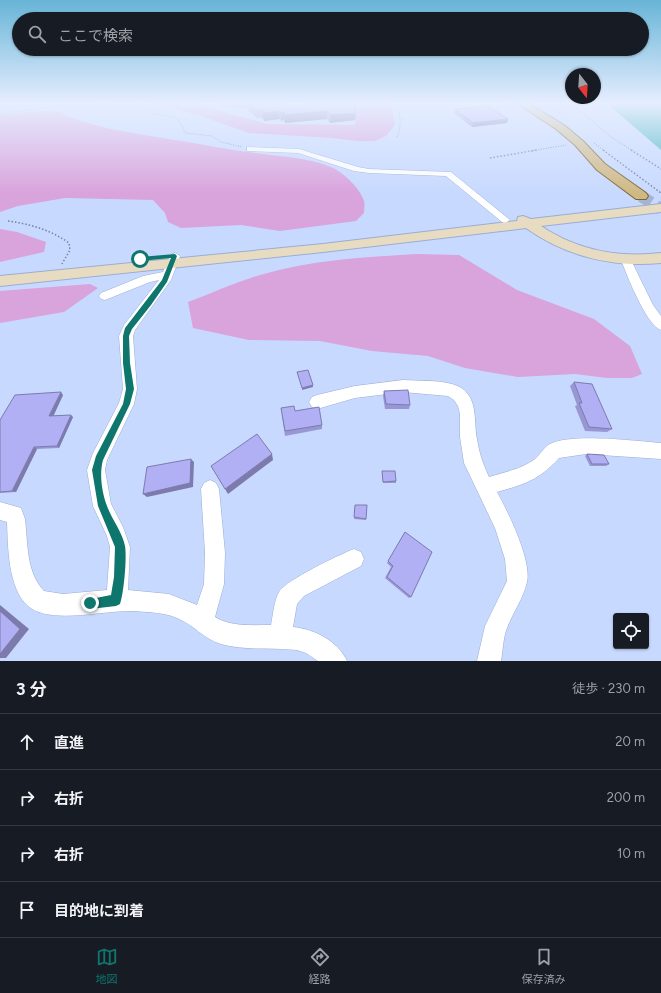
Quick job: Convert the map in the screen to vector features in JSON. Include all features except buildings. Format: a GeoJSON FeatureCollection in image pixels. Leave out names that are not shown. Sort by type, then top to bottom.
{"type":"FeatureCollection","features":[{"type":"Feature","properties":{"kind":"main road"},"geometry":{"type":"LineString","coordinates":[[566,133],[579,143],[601,167],[641,196]]}},
{"type":"Feature","properties":{"kind":"street"},"geometry":{"type":"LineString","coordinates":[[250,149],[299,151],[357,169],[369,171],[448,174],[505,220]]}},
{"type":"Feature","properties":{"kind":"street"},"geometry":{"type":"LineString","coordinates":[[0,280],[171,265],[523,221],[661,201]]}},
{"type":"Feature","properties":{"kind":"street"},"geometry":{"type":"LineString","coordinates":[[0,272],[60,267],[171,265],[505,220],[523,221],[661,208]]}},
{"type":"Feature","properties":{"kind":"street"},"geometry":{"type":"LineString","coordinates":[[523,221],[545,236],[585,251],[626,260],[661,258]]}},
{"type":"Feature","properties":{"kind":"street"},"geometry":{"type":"LineString","coordinates":[[626,260],[648,306],[661,325]]}},
{"type":"Feature","properties":{"kind":"street"},"geometry":{"type":"LineString","coordinates":[[105,296],[147,279],[171,265]]}},
{"type":"Feature","properties":{"kind":"street"},"geometry":{"type":"LineString","coordinates":[[116,600],[119,577],[120,547],[116,534],[102,506],[96,470],[99,459],[126,404],[130,389],[126,336],[129,328],[165,280],[171,265]]}},
{"type":"Feature","properties":{"kind":"street"},"geometry":{"type":"LineString","coordinates":[[317,402],[355,392],[403,386],[450,390],[459,395],[465,403],[468,414],[468,437],[473,463],[486,486],[506,532],[515,559],[517,581],[511,597],[496,626],[489,661]]}},
{"type":"Feature","properties":{"kind":"street"},"geometry":{"type":"LineString","coordinates":[[486,486],[522,476],[541,466],[555,450],[586,446],[661,451]]}},
{"type":"Feature","properties":{"kind":"street"},"geometry":{"type":"LineString","coordinates":[[204,621],[214,584],[215,553],[210,489]]}},
{"type":"Feature","properties":{"kind":"street"},"geometry":{"type":"LineString","coordinates":[[0,511],[14,515],[16,519],[19,562],[29,590],[37,600],[49,604],[90,603],[116,600],[144,601],[181,608],[220,632],[253,636],[280,636],[306,641],[326,650],[335,661]]}},
{"type":"Feature","properties":{"kind":"street"},"geometry":{"type":"LineString","coordinates":[[280,636],[287,598],[297,589],[354,559]]}},
{"type":"Feature","properties":{"kind":"path"},"geometry":{"type":"LineString","coordinates":[[185,133],[212,136],[221,142],[250,149]]}},
{"type":"Feature","properties":{"kind":"path"},"geometry":{"type":"LineString","coordinates":[[397,137],[399,133]]}},
{"type":"Feature","properties":{"kind":"path"},"geometry":{"type":"LineString","coordinates":[[606,133],[661,169]]}},
{"type":"Feature","properties":{"kind":"path"},"geometry":{"type":"LineString","coordinates":[[592,141],[661,193]]}},
{"type":"Feature","properties":{"kind":"path"},"geometry":{"type":"LineString","coordinates":[[490,158],[579,143]]}},
{"type":"Feature","properties":{"kind":"path"},"geometry":{"type":"LineString","coordinates":[[8,221],[46,229],[69,243],[70,250],[60,267]]}},
{"type":"Feature","properties":{"kind":"shaded area"},"geometry":{"type":"Polygon","coordinates":[[[0,133],[134,133],[235,150],[303,159],[336,169],[355,186],[364,201],[364,213],[356,221],[280,231],[241,225],[181,228],[168,222],[165,213],[153,200],[65,198],[18,206],[0,212],[0,133]]]}},
{"type":"Feature","properties":{"kind":"shaded area"},"geometry":{"type":"Polygon","coordinates":[[[249,133],[389,133],[386,136],[375,141],[249,133]]]}},
{"type":"Feature","properties":{"kind":"shaded area"},"geometry":{"type":"Polygon","coordinates":[[[641,133],[661,133],[661,150],[641,133]]]}},
{"type":"Feature","properties":{"kind":"shaded area"},"geometry":{"type":"Polygon","coordinates":[[[0,229],[17,232],[46,242],[44,252],[0,262],[0,229]]]}},
{"type":"Feature","properties":{"kind":"shaded area"},"geometry":{"type":"Polygon","coordinates":[[[417,254],[459,255],[517,290],[594,319],[630,346],[642,374],[632,378],[607,378],[575,374],[518,377],[465,368],[428,356],[372,351],[320,341],[249,340],[193,328],[188,302],[251,278],[279,270],[318,263],[357,258],[417,254]]]}},
{"type":"Feature","properties":{"kind":"shaded area"},"geometry":{"type":"Polygon","coordinates":[[[90,284],[98,288],[64,312],[0,323],[0,291],[90,284]]]}},
{"type":"Feature","properties":{"kind":"tunnel"},"geometry":{"type":"LineString","coordinates":[[641,196],[661,209]]}},
{"type":"Feature","properties":{"kind":"route"},"geometry":{"type":"LineString","coordinates":[[90,603],[116,600],[119,577],[120,547],[116,534],[102,506],[96,470],[99,459],[126,404],[130,389],[126,363],[126,336],[129,328],[165,280],[175,256],[140,259]]}}]}
